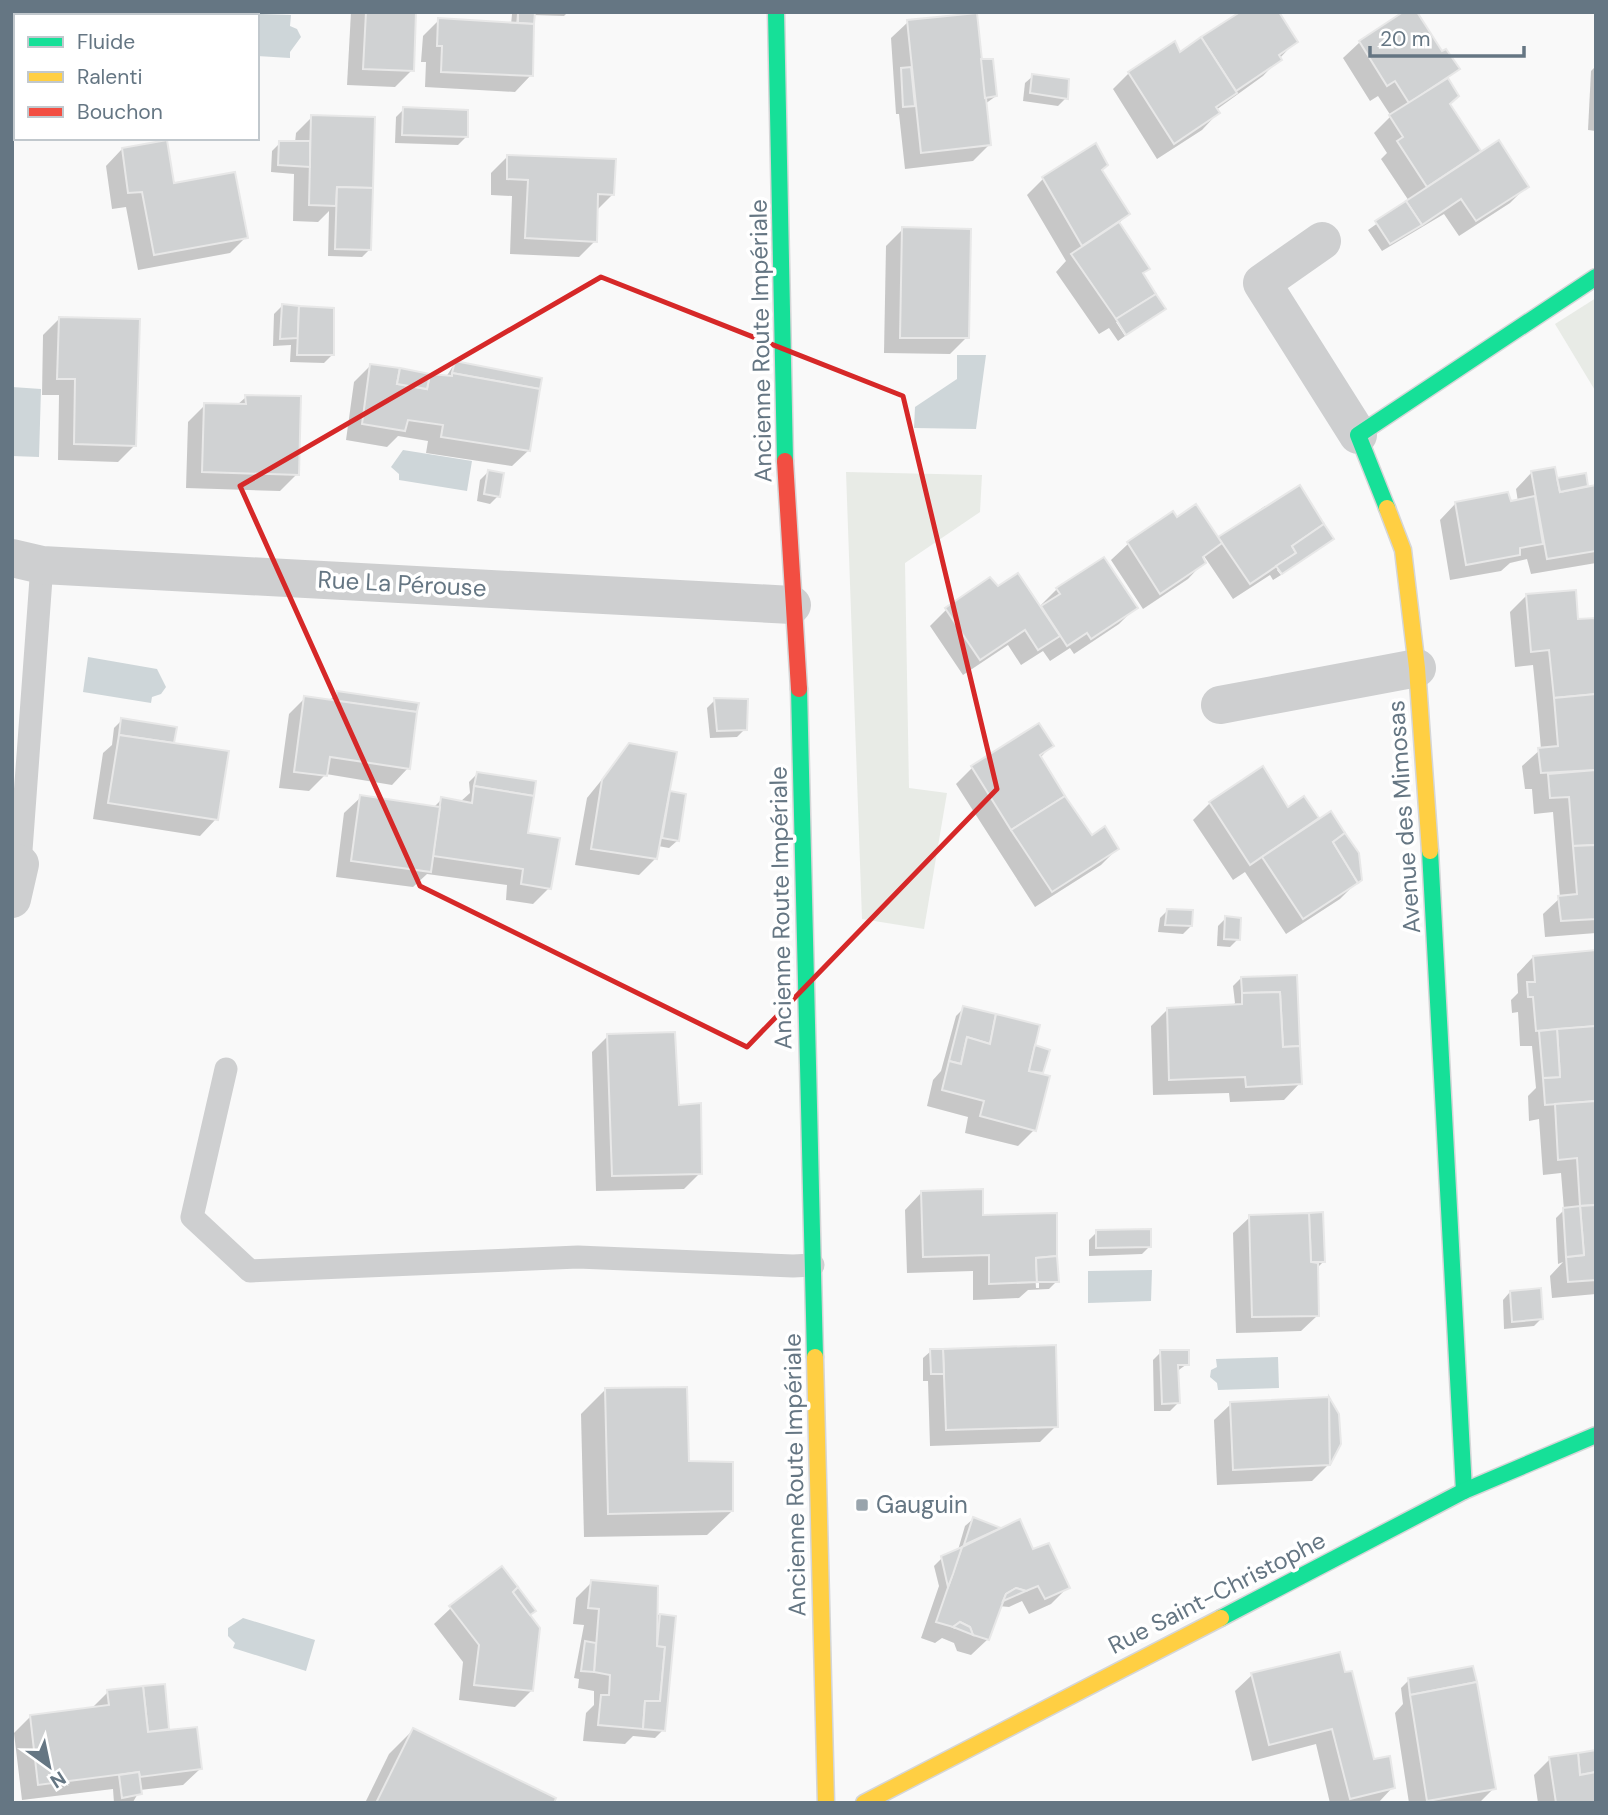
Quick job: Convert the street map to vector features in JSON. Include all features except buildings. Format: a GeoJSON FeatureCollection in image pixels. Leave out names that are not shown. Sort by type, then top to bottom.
{"type":"FeatureCollection","features":[{"type":"Feature","properties":{"kind":"street","name":"Ancienne Route Impériale"},"geometry":{"type":"LineString","coordinates":[[776,12],[785,461],[792,605],[799,681],[826,1803]]}},
{"type":"Feature","properties":{"kind":"street"},"geometry":{"type":"LineString","coordinates":[[1322,240],[1262,283],[1358,435],[1596,277]]}},
{"type":"Feature","properties":{"kind":"street","name":"Avenue des Mimosas"},"geometry":{"type":"LineString","coordinates":[[1358,435],[1404,550],[1417,668],[1429,824],[1464,1491]]}},
{"type":"Feature","properties":{"kind":"street","name":"Rue La Pérouse"},"geometry":{"type":"LineString","coordinates":[[27,561],[792,605]]}},
{"type":"Feature","properties":{"kind":"street"},"geometry":{"type":"LineString","coordinates":[[1220,705],[1417,668]]}},
{"type":"Feature","properties":{"kind":"street","name":"Rue Saint-Christophe"},"geometry":{"type":"LineString","coordinates":[[864,1803],[1464,1491],[1596,1435]]}},
{"type":"Feature","properties":{"kind":"lane"},"geometry":{"type":"LineString","coordinates":[[15,875],[27,561]]}},
{"type":"Feature","properties":{"kind":"lane"},"geometry":{"type":"LineString","coordinates":[[226,1069],[192,1217],[250,1271],[578,1257],[813,1265]]}},
{"type":"Feature","properties":{"kind":"highlighted area"},"geometry":{"type":"Polygon","coordinates":[[[601,277],[903,396],[997,789],[747,1047],[420,886],[240,486],[601,277]]]}},
{"type":"Feature","properties":{"kind":"shaded area"},"geometry":{"type":"Polygon","coordinates":[[[208,12],[291,15],[290,26],[297,29],[301,37],[290,52],[290,58],[259,56],[259,14],[208,12]]]}},
{"type":"Feature","properties":{"kind":"shaded area"},"geometry":{"type":"Polygon","coordinates":[[[1596,298],[1596,392],[1555,324],[1596,298]]]}},
{"type":"Feature","properties":{"kind":"shaded area"},"geometry":{"type":"Polygon","coordinates":[[[957,355],[986,355],[976,429],[914,428],[915,407],[957,379],[957,355]]]}},
{"type":"Feature","properties":{"kind":"shaded area"},"geometry":{"type":"Polygon","coordinates":[[[12,387],[41,389],[39,457],[12,456],[12,387]]]}},
{"type":"Feature","properties":{"kind":"shaded area"},"geometry":{"type":"Polygon","coordinates":[[[403,450],[472,461],[467,491],[399,480],[399,474],[391,467],[403,450]]]}},
{"type":"Feature","properties":{"kind":"shaded area"},"geometry":{"type":"Polygon","coordinates":[[[846,472],[982,475],[980,512],[905,563],[909,788],[947,793],[924,929],[862,919],[846,472]]]}},
{"type":"Feature","properties":{"kind":"shaded area"},"geometry":{"type":"Polygon","coordinates":[[[88,657],[157,669],[166,687],[161,694],[152,697],[151,703],[83,692],[88,657]]]}},
{"type":"Feature","properties":{"kind":"shaded area"},"geometry":{"type":"Polygon","coordinates":[[[1152,1270],[1151,1301],[1088,1303],[1088,1271],[1152,1270]]]}},
{"type":"Feature","properties":{"kind":"shaded area"},"geometry":{"type":"Polygon","coordinates":[[[1278,1357],[1279,1388],[1218,1390],[1217,1383],[1210,1377],[1211,1370],[1217,1367],[1216,1359],[1278,1357]]]}},
{"type":"Feature","properties":{"kind":"shaded area"},"geometry":{"type":"Polygon","coordinates":[[[243,1618],[315,1640],[306,1671],[233,1648],[235,1643],[228,1636],[228,1628],[243,1618]]]}},
{"type":"Feature","properties":{"kind":"traffic: fast"},"geometry":{"type":"LineString","coordinates":[[776,12],[785,461]]}},
{"type":"Feature","properties":{"kind":"traffic: fast"},"geometry":{"type":"LineString","coordinates":[[1387,508],[1358,435],[1596,277]]}},
{"type":"Feature","properties":{"kind":"traffic: fast"},"geometry":{"type":"LineString","coordinates":[[799,689],[815,1357]]}},
{"type":"Feature","properties":{"kind":"traffic: fast"},"geometry":{"type":"LineString","coordinates":[[1430,851],[1464,1491]]}},
{"type":"Feature","properties":{"kind":"traffic: fast"},"geometry":{"type":"LineString","coordinates":[[1221,1618],[1464,1491],[1596,1435]]}},
{"type":"Feature","properties":{"kind":"traffic: slow"},"geometry":{"type":"LineString","coordinates":[[1387,508],[1403,550],[1417,668],[1430,851]]}},
{"type":"Feature","properties":{"kind":"traffic: slow"},"geometry":{"type":"LineString","coordinates":[[815,1357],[826,1803]]}},
{"type":"Feature","properties":{"kind":"traffic: slow"},"geometry":{"type":"LineString","coordinates":[[864,1803],[1221,1618]]}},
{"type":"Feature","properties":{"kind":"traffic: jam"},"geometry":{"type":"LineString","coordinates":[[785,461],[799,689]]}},
{"type":"Feature","properties":{"kind":"place","name":"Gauguin"},"geometry":{"type":"Point","coordinates":[862,1505]}}]}
